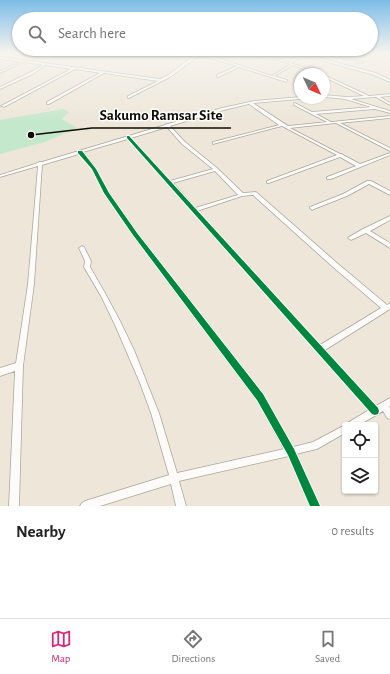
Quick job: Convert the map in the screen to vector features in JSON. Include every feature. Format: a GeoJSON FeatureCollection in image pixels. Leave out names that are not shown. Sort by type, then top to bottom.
{"type":"FeatureCollection","features":[{"type":"Feature","properties":{"kind":"street"},"geometry":{"type":"LineString","coordinates":[[0,88],[24,77]]}},
{"type":"Feature","properties":{"kind":"street"},"geometry":{"type":"LineString","coordinates":[[3,106],[59,77]]}},
{"type":"Feature","properties":{"kind":"street"},"geometry":{"type":"LineString","coordinates":[[48,103],[96,77]]}},
{"type":"Feature","properties":{"kind":"street"},"geometry":{"type":"LineString","coordinates":[[136,77],[159,80]]}},
{"type":"Feature","properties":{"kind":"street"},"geometry":{"type":"LineString","coordinates":[[129,98],[165,77]]}},
{"type":"Feature","properties":{"kind":"street"},"geometry":{"type":"LineString","coordinates":[[275,77],[286,81]]}},
{"type":"Feature","properties":{"kind":"street"},"geometry":{"type":"LineString","coordinates":[[380,77],[390,82]]}},
{"type":"Feature","properties":{"kind":"street"},"geometry":{"type":"LineString","coordinates":[[330,79],[369,96]]}},
{"type":"Feature","properties":{"kind":"street"},"geometry":{"type":"LineString","coordinates":[[330,97],[345,98],[390,94]]}},
{"type":"Feature","properties":{"kind":"street"},"geometry":{"type":"LineString","coordinates":[[377,96],[390,104]]}},
{"type":"Feature","properties":{"kind":"street"},"geometry":{"type":"LineString","coordinates":[[345,98],[390,112]]}},
{"type":"Feature","properties":{"kind":"street"},"geometry":{"type":"LineString","coordinates":[[0,176],[167,125],[250,103],[294,99]]}},
{"type":"Feature","properties":{"kind":"street"},"geometry":{"type":"LineString","coordinates":[[250,103],[282,125],[342,155],[360,166]]}},
{"type":"Feature","properties":{"kind":"street"},"geometry":{"type":"LineString","coordinates":[[295,104],[330,123]]}},
{"type":"Feature","properties":{"kind":"street"},"geometry":{"type":"LineString","coordinates":[[311,113],[378,108]]}},
{"type":"Feature","properties":{"kind":"street"},"geometry":{"type":"LineString","coordinates":[[288,128],[390,117]]}},
{"type":"Feature","properties":{"kind":"street"},"geometry":{"type":"LineString","coordinates":[[336,122],[390,150]]}},
{"type":"Feature","properties":{"kind":"street"},"geometry":{"type":"LineString","coordinates":[[167,125],[192,150],[242,194]]}},
{"type":"Feature","properties":{"kind":"street"},"geometry":{"type":"LineString","coordinates":[[214,143],[282,125]]}},
{"type":"Feature","properties":{"kind":"street"},"geometry":{"type":"LineString","coordinates":[[128,137],[375,411]]}},
{"type":"Feature","properties":{"kind":"street"},"geometry":{"type":"LineString","coordinates":[[80,152],[94,170],[107,193],[135,234],[260,397],[291,452],[315,506]]}},
{"type":"Feature","properties":{"kind":"street"},"geometry":{"type":"LineString","coordinates":[[329,178],[390,154]]}},
{"type":"Feature","properties":{"kind":"street"},"geometry":{"type":"LineString","coordinates":[[269,182],[342,155]]}},
{"type":"Feature","properties":{"kind":"street"},"geometry":{"type":"LineString","coordinates":[[14,506],[19,366],[31,284],[40,163]]}},
{"type":"Feature","properties":{"kind":"street"},"geometry":{"type":"LineString","coordinates":[[169,183],[215,170]]}},
{"type":"Feature","properties":{"kind":"street"},"geometry":{"type":"LineString","coordinates":[[312,208],[345,195],[369,182],[390,193]]}},
{"type":"Feature","properties":{"kind":"street"},"geometry":{"type":"LineString","coordinates":[[194,210],[242,194],[254,193],[335,265],[388,307],[319,350]]}},
{"type":"Feature","properties":{"kind":"street"},"geometry":{"type":"LineString","coordinates":[[351,238],[390,218]]}},
{"type":"Feature","properties":{"kind":"street"},"geometry":{"type":"LineString","coordinates":[[365,230],[390,246]]}},
{"type":"Feature","properties":{"kind":"street"},"geometry":{"type":"LineString","coordinates":[[82,248],[88,261],[87,267],[109,304],[155,412],[175,478],[181,506]]}},
{"type":"Feature","properties":{"kind":"street"},"geometry":{"type":"LineString","coordinates":[[0,372],[19,366]]}},
{"type":"Feature","properties":{"kind":"street"},"geometry":{"type":"LineString","coordinates":[[357,422],[387,404],[390,415]]}},
{"type":"Feature","properties":{"kind":"street"},"geometry":{"type":"LineString","coordinates":[[85,506],[175,478],[314,446],[342,431]]}},
{"type":"Feature","properties":{"kind":"green space"},"geometry":{"type":"Polygon","coordinates":[[[63,109],[69,112],[62,119],[77,128],[45,142],[0,154],[0,120],[63,109]]]}},
{"type":"Feature","properties":{"kind":"cycle path"},"geometry":{"type":"LineString","coordinates":[[128,137],[375,411]]}},
{"type":"Feature","properties":{"kind":"cycle path"},"geometry":{"type":"LineString","coordinates":[[80,152],[94,169],[107,193],[135,234],[260,397],[291,452],[315,506]]}},
{"type":"Feature","properties":{"kind":"place","name":"Sakumo Ramsar Site"},"geometry":{"type":"Point","coordinates":[31,135]}}]}
